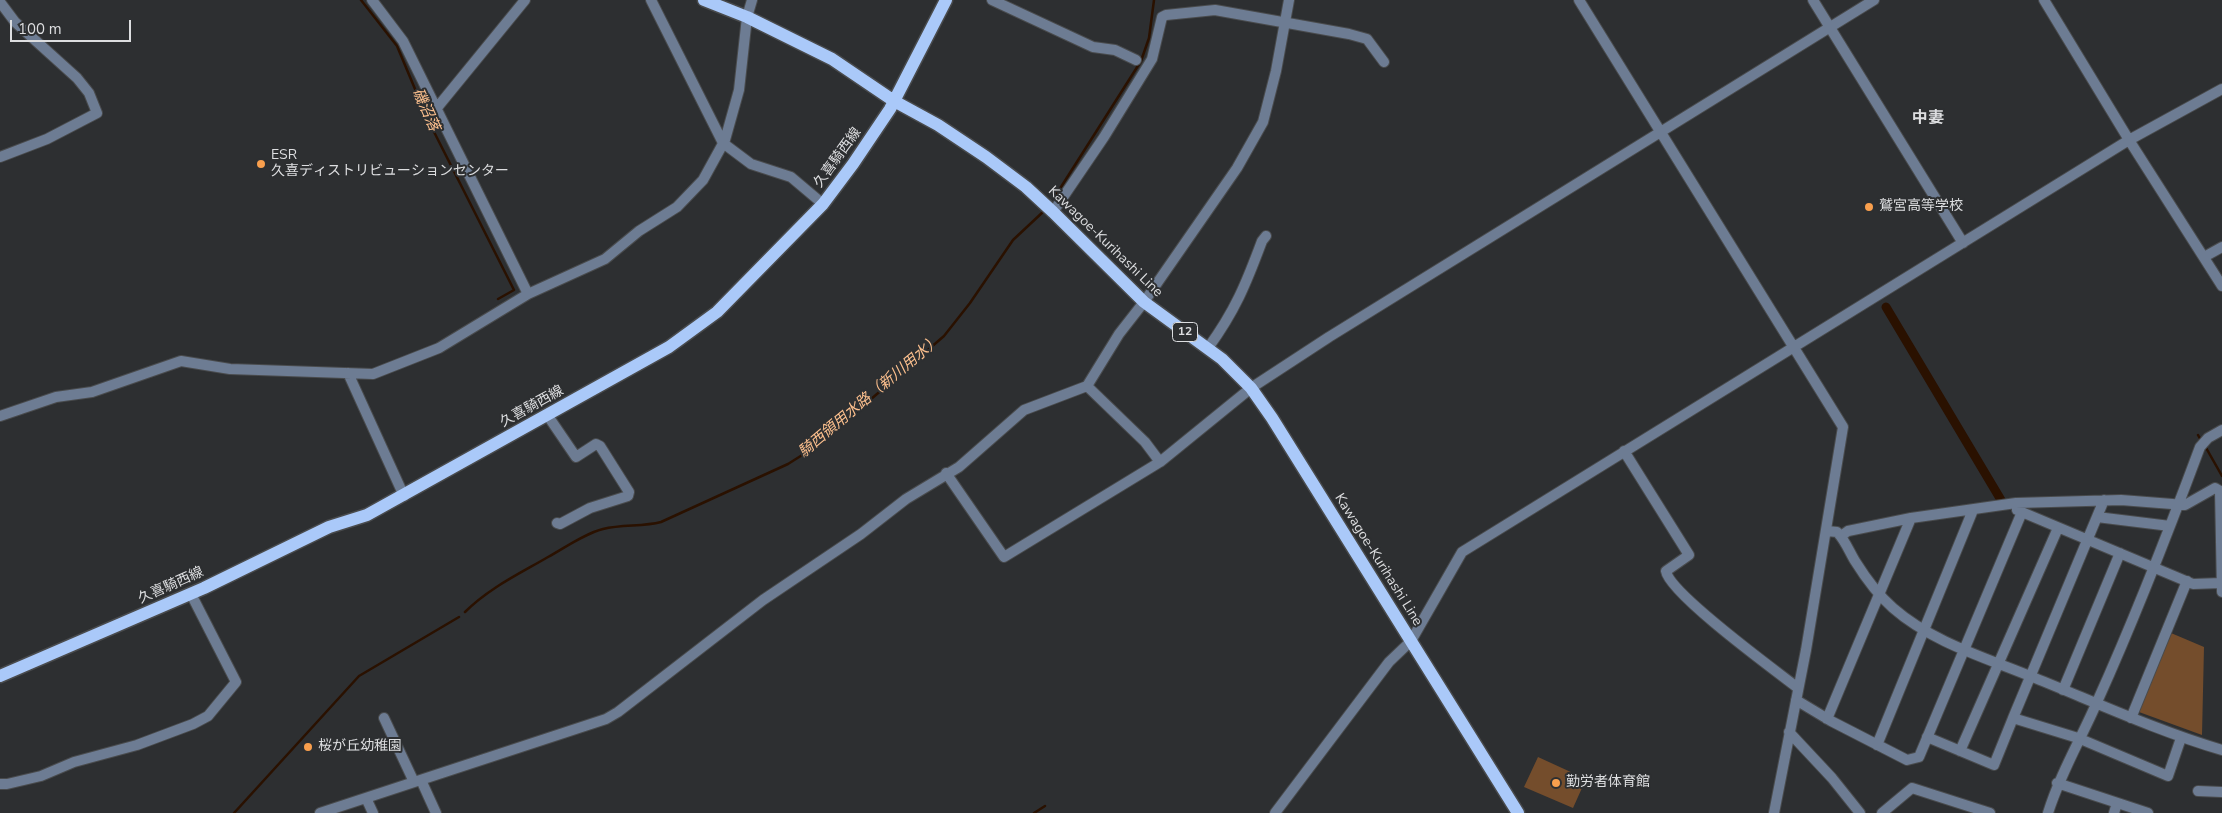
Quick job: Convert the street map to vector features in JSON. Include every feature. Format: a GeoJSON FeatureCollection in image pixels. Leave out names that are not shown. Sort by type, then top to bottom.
{"type":"FeatureCollection","features":[{"type":"Feature","properties":{"kind":"main road","name":"Kawagoe-Kurihashi Line"},"geometry":{"type":"LineString","coordinates":[[704,0],[747,17],[832,59],[894,101],[938,125],[986,157],[1026,187],[1144,302],[1222,359],[1251,388],[1518,813]]}},
{"type":"Feature","properties":{"kind":"main road","name":"久喜騎西線"},"geometry":{"type":"LineString","coordinates":[[0,676],[191,594],[329,527],[367,515],[669,348],[717,312],[823,204],[864,148],[894,101],[946,0]]}},
{"type":"Feature","properties":{"kind":"street"},"geometry":{"type":"LineString","coordinates":[[436,109],[525,0]]}},
{"type":"Feature","properties":{"kind":"street"},"geometry":{"type":"LineString","coordinates":[[651,0],[723,143],[751,164],[791,177],[823,204]]}},
{"type":"Feature","properties":{"kind":"street"},"geometry":{"type":"LineString","coordinates":[[0,416],[56,397],[92,392],[181,361],[230,369],[373,374],[439,348],[528,294],[605,258],[639,231],[677,207],[703,180],[723,143],[739,90],[747,17],[752,0]]}},
{"type":"Feature","properties":{"kind":"street"},"geometry":{"type":"LineString","coordinates":[[992,0],[1093,47],[1115,50],[1136,60]]}},
{"type":"Feature","properties":{"kind":"street"},"geometry":{"type":"LineString","coordinates":[[320,813],[597,722],[618,712],[744,614],[946,473],[959,467],[1024,410],[1087,386],[1119,334],[1144,302],[1237,168],[1264,122],[1289,0]]}},
{"type":"Feature","properties":{"kind":"street"},"geometry":{"type":"LineString","coordinates":[[1579,0],[1843,427],[1796,700],[1774,813]]}},
{"type":"Feature","properties":{"kind":"street"},"geometry":{"type":"LineString","coordinates":[[1813,0],[1963,243]]}},
{"type":"Feature","properties":{"kind":"street"},"geometry":{"type":"LineString","coordinates":[[946,473],[1004,557],[1160,462],[1251,388],[1345,327],[1662,133],[1874,0]]}},
{"type":"Feature","properties":{"kind":"street"},"geometry":{"type":"LineString","coordinates":[[2044,0],[2129,140],[2222,286]]}},
{"type":"Feature","properties":{"kind":"street"},"geometry":{"type":"LineString","coordinates":[[0,2],[15,22],[77,78],[88,93],[97,113],[47,139],[0,157]]}},
{"type":"Feature","properties":{"kind":"street"},"geometry":{"type":"LineString","coordinates":[[377,2],[403,41],[528,294]]}},
{"type":"Feature","properties":{"kind":"street"},"geometry":{"type":"LineString","coordinates":[[1053,212],[1104,137],[1152,59],[1162,16],[1215,10],[1367,39],[1384,62]]}},
{"type":"Feature","properties":{"kind":"street"},"geometry":{"type":"LineString","coordinates":[[1275,813],[1389,662],[1411,641],[1462,552],[2129,140],[2222,89]]}},
{"type":"Feature","properties":{"kind":"street"},"geometry":{"type":"LineString","coordinates":[[1208,348],[1227,322],[1245,288],[1262,241],[1266,236]]}},
{"type":"Feature","properties":{"kind":"street"},"geometry":{"type":"LineString","coordinates":[[2204,257],[2222,247]]}},
{"type":"Feature","properties":{"kind":"street"},"geometry":{"type":"LineString","coordinates":[[348,373],[404,496]]}},
{"type":"Feature","properties":{"kind":"street"},"geometry":{"type":"LineString","coordinates":[[1087,386],[1145,442],[1160,462]]}},
{"type":"Feature","properties":{"kind":"street"},"geometry":{"type":"LineString","coordinates":[[548,416],[576,456],[596,444],[600,446],[629,492],[628,496],[590,508],[560,524],[557,523]]}},
{"type":"Feature","properties":{"kind":"street"},"geometry":{"type":"LineString","coordinates":[[2048,813],[2058,783],[2078,738],[2097,703],[2154,567],[2200,447],[2208,438],[2222,430]]}},
{"type":"Feature","properties":{"kind":"street"},"geometry":{"type":"LineString","coordinates":[[1624,451],[1689,555],[1666,571],[1667,577],[1744,648],[1798,688]]}},
{"type":"Feature","properties":{"kind":"street"},"geometry":{"type":"LineString","coordinates":[[1841,536],[1848,531],[1911,518],[2016,502],[2104,500],[2185,505],[2215,488],[2220,491],[2221,587],[2193,584],[2004,505]]}},
{"type":"Feature","properties":{"kind":"street"},"geometry":{"type":"LineString","coordinates":[[1927,737],[1994,765],[2104,500]]}},
{"type":"Feature","properties":{"kind":"street"},"geometry":{"type":"LineString","coordinates":[[1877,745],[1973,510]]}},
{"type":"Feature","properties":{"kind":"street"},"geometry":{"type":"LineString","coordinates":[[1796,700],[1827,719],[1907,760],[1918,757],[2022,512]]}},
{"type":"Feature","properties":{"kind":"street"},"geometry":{"type":"LineString","coordinates":[[2096,517],[2170,526]]}},
{"type":"Feature","properties":{"kind":"street"},"geometry":{"type":"LineString","coordinates":[[1827,719],[1911,518]]}},
{"type":"Feature","properties":{"kind":"street"},"geometry":{"type":"LineString","coordinates":[[1960,751],[2058,528]]}},
{"type":"Feature","properties":{"kind":"street"},"geometry":{"type":"LineString","coordinates":[[1826,531],[1837,532],[1841,536],[1856,562],[1880,596],[1925,631],[1963,649],[2131,718],[2181,738],[2222,750]]}},
{"type":"Feature","properties":{"kind":"street"},"geometry":{"type":"LineString","coordinates":[[2064,690],[2120,553]]}},
{"type":"Feature","properties":{"kind":"street"},"geometry":{"type":"LineString","coordinates":[[2131,718],[2187,581]]}},
{"type":"Feature","properties":{"kind":"street"},"geometry":{"type":"LineString","coordinates":[[0,784],[41,776],[74,762],[137,745],[193,724],[208,716],[236,682],[191,594]]}},
{"type":"Feature","properties":{"kind":"street"},"geometry":{"type":"LineString","coordinates":[[384,718],[436,813]]}},
{"type":"Feature","properties":{"kind":"street"},"geometry":{"type":"LineString","coordinates":[[2013,718],[2078,738],[2168,776],[2181,738]]}},
{"type":"Feature","properties":{"kind":"street"},"geometry":{"type":"LineString","coordinates":[[1789,732],[1832,778],[1860,813]]}},
{"type":"Feature","properties":{"kind":"street"},"geometry":{"type":"LineString","coordinates":[[2058,783],[2115,808],[2148,813]]}},
{"type":"Feature","properties":{"kind":"street"},"geometry":{"type":"LineString","coordinates":[[1882,813],[1912,788],[1961,808],[1990,813]]}},
{"type":"Feature","properties":{"kind":"street"},"geometry":{"type":"LineString","coordinates":[[2198,791],[2222,792]]}},
{"type":"Feature","properties":{"kind":"street"},"geometry":{"type":"LineString","coordinates":[[366,798],[373,813]]}},
{"type":"Feature","properties":{"kind":"shaded area"},"geometry":{"type":"Polygon","coordinates":[[[2171,633],[2204,647],[2202,735],[2139,712],[2171,633]]]}},
{"type":"Feature","properties":{"kind":"shaded area","name":"勤労者体育館"},"geometry":{"type":"Polygon","coordinates":[[[1538,757],[1586,779],[1573,808],[1524,787],[1538,757]]]}},
{"type":"Feature","properties":{"kind":"waterway","name":"磯沼落"},"geometry":{"type":"LineString","coordinates":[[361,0],[397,46],[428,120],[514,290],[498,299]]}},
{"type":"Feature","properties":{"kind":"waterway","name":"騎西領用水路（新川用水）"},"geometry":{"type":"LineString","coordinates":[[1054,198],[1141,61],[1149,38],[1154,0]]}},
{"type":"Feature","properties":{"kind":"waterway","name":"騎西領用水路（新川用水）"},"geometry":{"type":"LineString","coordinates":[[465,612],[474,603],[505,582],[589,534],[610,527],[661,522],[788,464],[818,445],[944,336],[970,303],[1013,240],[1044,211]]}},
{"type":"Feature","properties":{"kind":"waterway"},"geometry":{"type":"LineString","coordinates":[[1886,307],[2004,505]]}},
{"type":"Feature","properties":{"kind":"waterway"},"geometry":{"type":"LineString","coordinates":[[2198,435],[2202,442]]}},
{"type":"Feature","properties":{"kind":"waterway"},"geometry":{"type":"LineString","coordinates":[[2205,446],[2222,476]]}},
{"type":"Feature","properties":{"kind":"waterway","name":"騎西領用水路（新川用水）"},"geometry":{"type":"LineString","coordinates":[[234,813],[359,676],[459,617]]}},
{"type":"Feature","properties":{"kind":"waterway"},"geometry":{"type":"LineString","coordinates":[[1034,813],[1045,806]]}},
{"type":"Feature","properties":{"kind":"place","name":"ESR 久喜ディストリビューションセンター"},"geometry":{"type":"Point","coordinates":[261,164]}},
{"type":"Feature","properties":{"kind":"place","name":"鷲宮高等学校"},"geometry":{"type":"Point","coordinates":[1869,207]}},
{"type":"Feature","properties":{"kind":"place","name":"桜が丘幼稚園"},"geometry":{"type":"Point","coordinates":[308,747]}},
{"type":"Feature","properties":{"kind":"place","name":"勤労者体育館"},"geometry":{"type":"Point","coordinates":[1556,783]}},
{"type":"Feature","properties":{"kind":"district","name":"中妻"},"geometry":{"type":"Point","coordinates":[1928,119]}}]}
